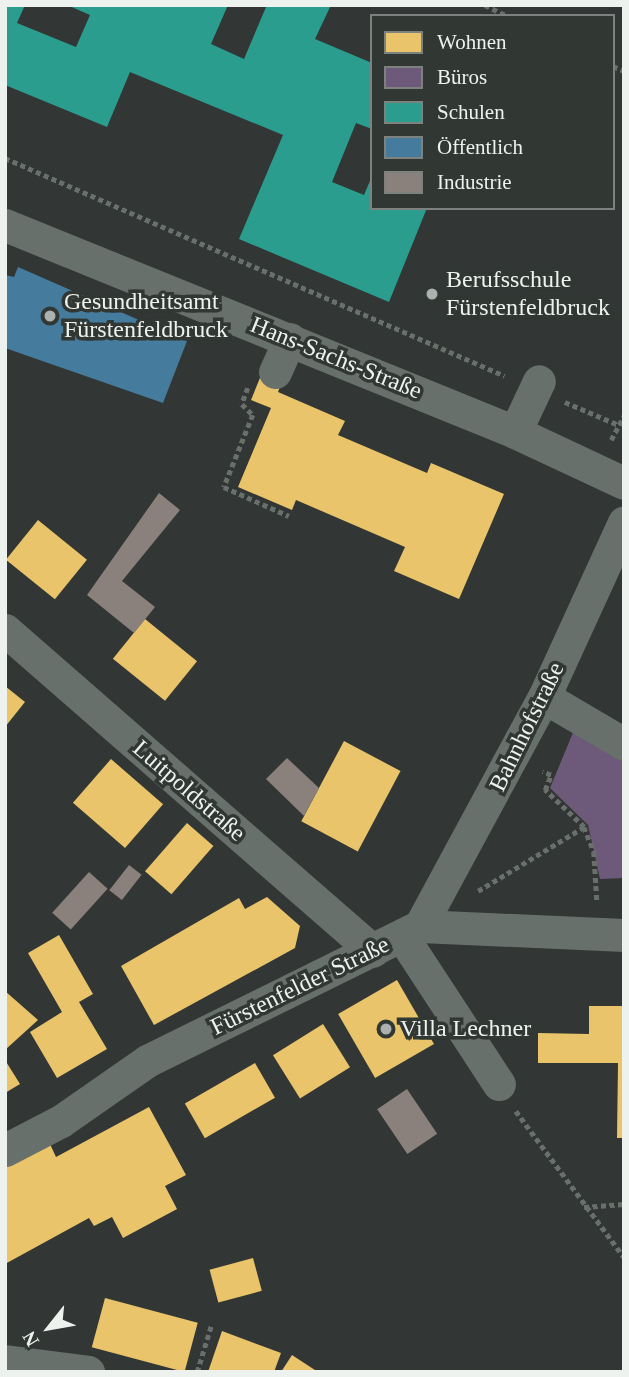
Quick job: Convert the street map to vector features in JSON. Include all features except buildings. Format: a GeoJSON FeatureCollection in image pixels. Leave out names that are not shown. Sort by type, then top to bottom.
{"type":"FeatureCollection","features":[{"type":"Feature","properties":{"kind":"street","name":"Hans-Sachs-Straße"},"geometry":{"type":"LineString","coordinates":[[5,225],[515,432],[624,483]]}},
{"type":"Feature","properties":{"kind":"street"},"geometry":{"type":"LineString","coordinates":[[263,375],[290,339]]}},
{"type":"Feature","properties":{"kind":"street"},"geometry":{"type":"LineString","coordinates":[[515,432],[537,385]]}},
{"type":"Feature","properties":{"kind":"street","name":"Bahnhofstraße"},"geometry":{"type":"LineString","coordinates":[[411,931],[544,697],[624,522]]}},
{"type":"Feature","properties":{"kind":"street","name":"Luitpoldstraße"},"geometry":{"type":"LineString","coordinates":[[5,630],[373,951]]}},
{"type":"Feature","properties":{"kind":"street"},"geometry":{"type":"LineString","coordinates":[[544,697],[624,744]]}},
{"type":"Feature","properties":{"kind":"street"},"geometry":{"type":"LineString","coordinates":[[411,931],[499,1084]]}},
{"type":"Feature","properties":{"kind":"street","name":"Fürstenfelder Straße"},"geometry":{"type":"LineString","coordinates":[[5,1150],[61,1121],[147,1061],[411,931],[610,935]]}},
{"type":"Feature","properties":{"kind":"street"},"geometry":{"type":"LineString","coordinates":[[5,1361],[88,1372]]}},
{"type":"Feature","properties":{"kind":"path"},"geometry":{"type":"LineString","coordinates":[[485,5],[504,14]]}},
{"type":"Feature","properties":{"kind":"path"},"geometry":{"type":"LineString","coordinates":[[5,158],[537,385],[619,425]]}},
{"type":"Feature","properties":{"kind":"path"},"geometry":{"type":"LineString","coordinates":[[263,375],[243,404],[253,415],[224,488],[289,516]]}},
{"type":"Feature","properties":{"kind":"path"},"geometry":{"type":"LineString","coordinates":[[551,775],[545,790],[584,827],[594,852],[610,935]]}},
{"type":"Feature","properties":{"kind":"path"},"geometry":{"type":"LineString","coordinates":[[500,877],[584,827]]}},
{"type":"Feature","properties":{"kind":"path"},"geometry":{"type":"LineString","coordinates":[[499,1084],[584,1207],[624,1256]]}},
{"type":"Feature","properties":{"kind":"path"},"geometry":{"type":"LineString","coordinates":[[584,1207],[624,1204]]}},
{"type":"Feature","properties":{"kind":"path"},"geometry":{"type":"LineString","coordinates":[[197,1372],[211,1326]]}},
{"type":"Feature","properties":{"kind":"place","name":"Berufsschule Fürstenfeldbruck"},"geometry":{"type":"Point","coordinates":[432,294]}},
{"type":"Feature","properties":{"kind":"place","name":"Gesundheitsamt Fürstenfeldbruck"},"geometry":{"type":"Point","coordinates":[50,316]}},
{"type":"Feature","properties":{"kind":"place","name":"Villa Lechner"},"geometry":{"type":"Point","coordinates":[386,1029]}}]}
